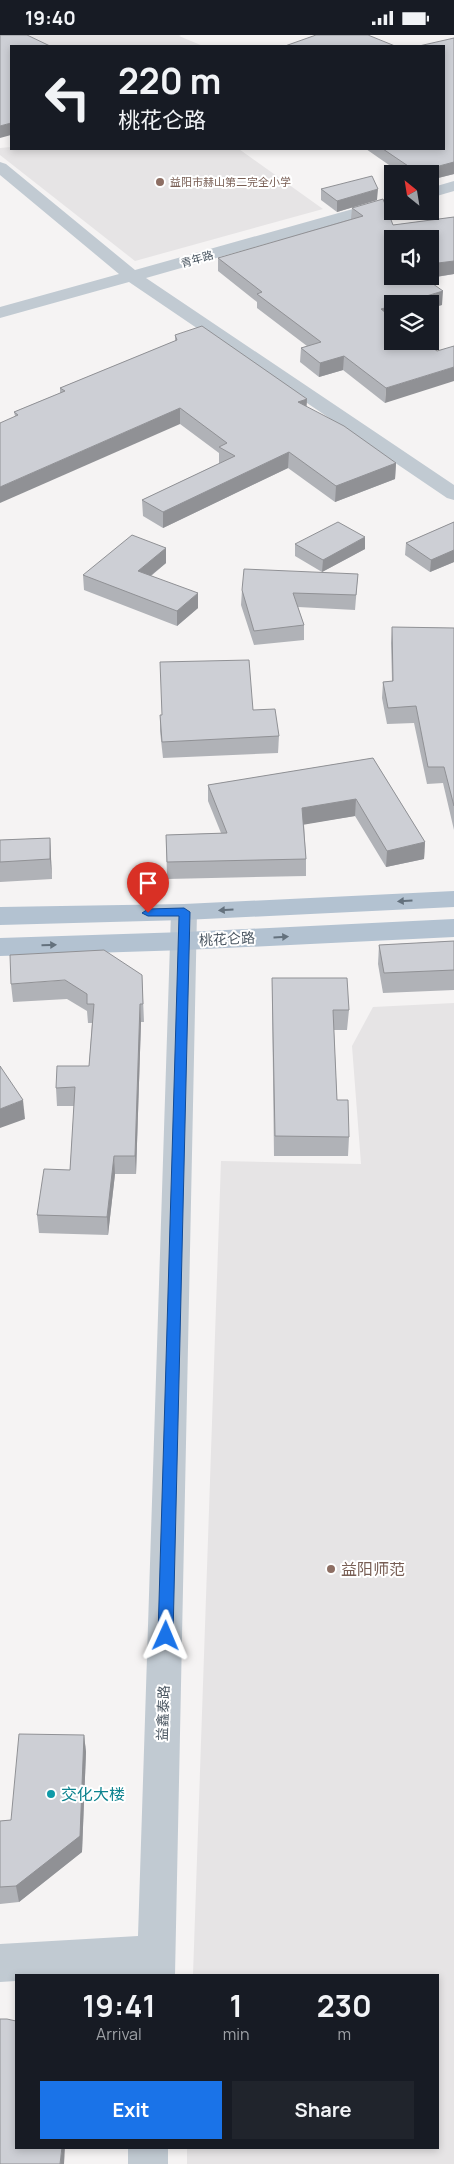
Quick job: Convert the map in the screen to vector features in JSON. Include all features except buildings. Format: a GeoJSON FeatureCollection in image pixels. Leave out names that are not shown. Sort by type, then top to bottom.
{"type":"FeatureCollection","features":[{"type":"Feature","properties":{"kind":"main road","name":"桃花仑路"},"geometry":{"type":"LineString","coordinates":[[0,947],[454,899]]}},
{"type":"Feature","properties":{"kind":"main road","name":"桃花仑路"},"geometry":{"type":"LineString","coordinates":[[0,916],[185,927],[454,928]]}},
{"type":"Feature","properties":{"kind":"street"},"geometry":{"type":"LineString","coordinates":[[0,167],[133,277],[454,494]]}},
{"type":"Feature","properties":{"kind":"street"},"geometry":{"type":"LineString","coordinates":[[439,190],[454,186]]}},
{"type":"Feature","properties":{"kind":"street","name":"青年路"},"geometry":{"type":"LineString","coordinates":[[0,313],[384,205]]}},
{"type":"Feature","properties":{"kind":"street","name":"益鑫泰路"},"geometry":{"type":"LineString","coordinates":[[156,1964],[185,927]]}},
{"type":"Feature","properties":{"kind":"street"},"geometry":{"type":"LineString","coordinates":[[0,1963],[156,1964]]}},
{"type":"Feature","properties":{"kind":"street"},"geometry":{"type":"LineString","coordinates":[[148,2149],[148,2164]]}},
{"type":"Feature","properties":{"kind":"shaded area"},"geometry":{"type":"Polygon","coordinates":[[[11,35],[181,35],[179,36],[201,45],[31,45],[11,35]]]}},
{"type":"Feature","properties":{"kind":"shaded area","name":"益阳市赫山第二完全小学"},"geometry":{"type":"Polygon","coordinates":[[[10,147],[10,150],[240,150],[323,209],[135,261],[0,155],[0,148],[10,147]]]}},
{"type":"Feature","properties":{"kind":"shaded area","name":"益阳师范"},"geometry":{"type":"Polygon","coordinates":[[[454,1003],[454,2164],[187,2164],[187,2149],[439,2149],[439,1974],[193,1974],[221,1161],[361,1164],[352,1046],[373,1007],[454,1003]]]}},
{"type":"Feature","properties":{"kind":"place","name":"益阳市赫山第二完全小学"},"geometry":{"type":"Point","coordinates":[160,182]}},
{"type":"Feature","properties":{"kind":"place","name":"益阳师范"},"geometry":{"type":"Point","coordinates":[331,1569]}},
{"type":"Feature","properties":{"kind":"place","name":"交化大楼"},"geometry":{"type":"Point","coordinates":[51,1794]}},
{"type":"Feature","properties":{"kind":"route"},"geometry":{"type":"LineString","coordinates":[[148,913],[184,912],[185,941],[166,1636]]}}]}
